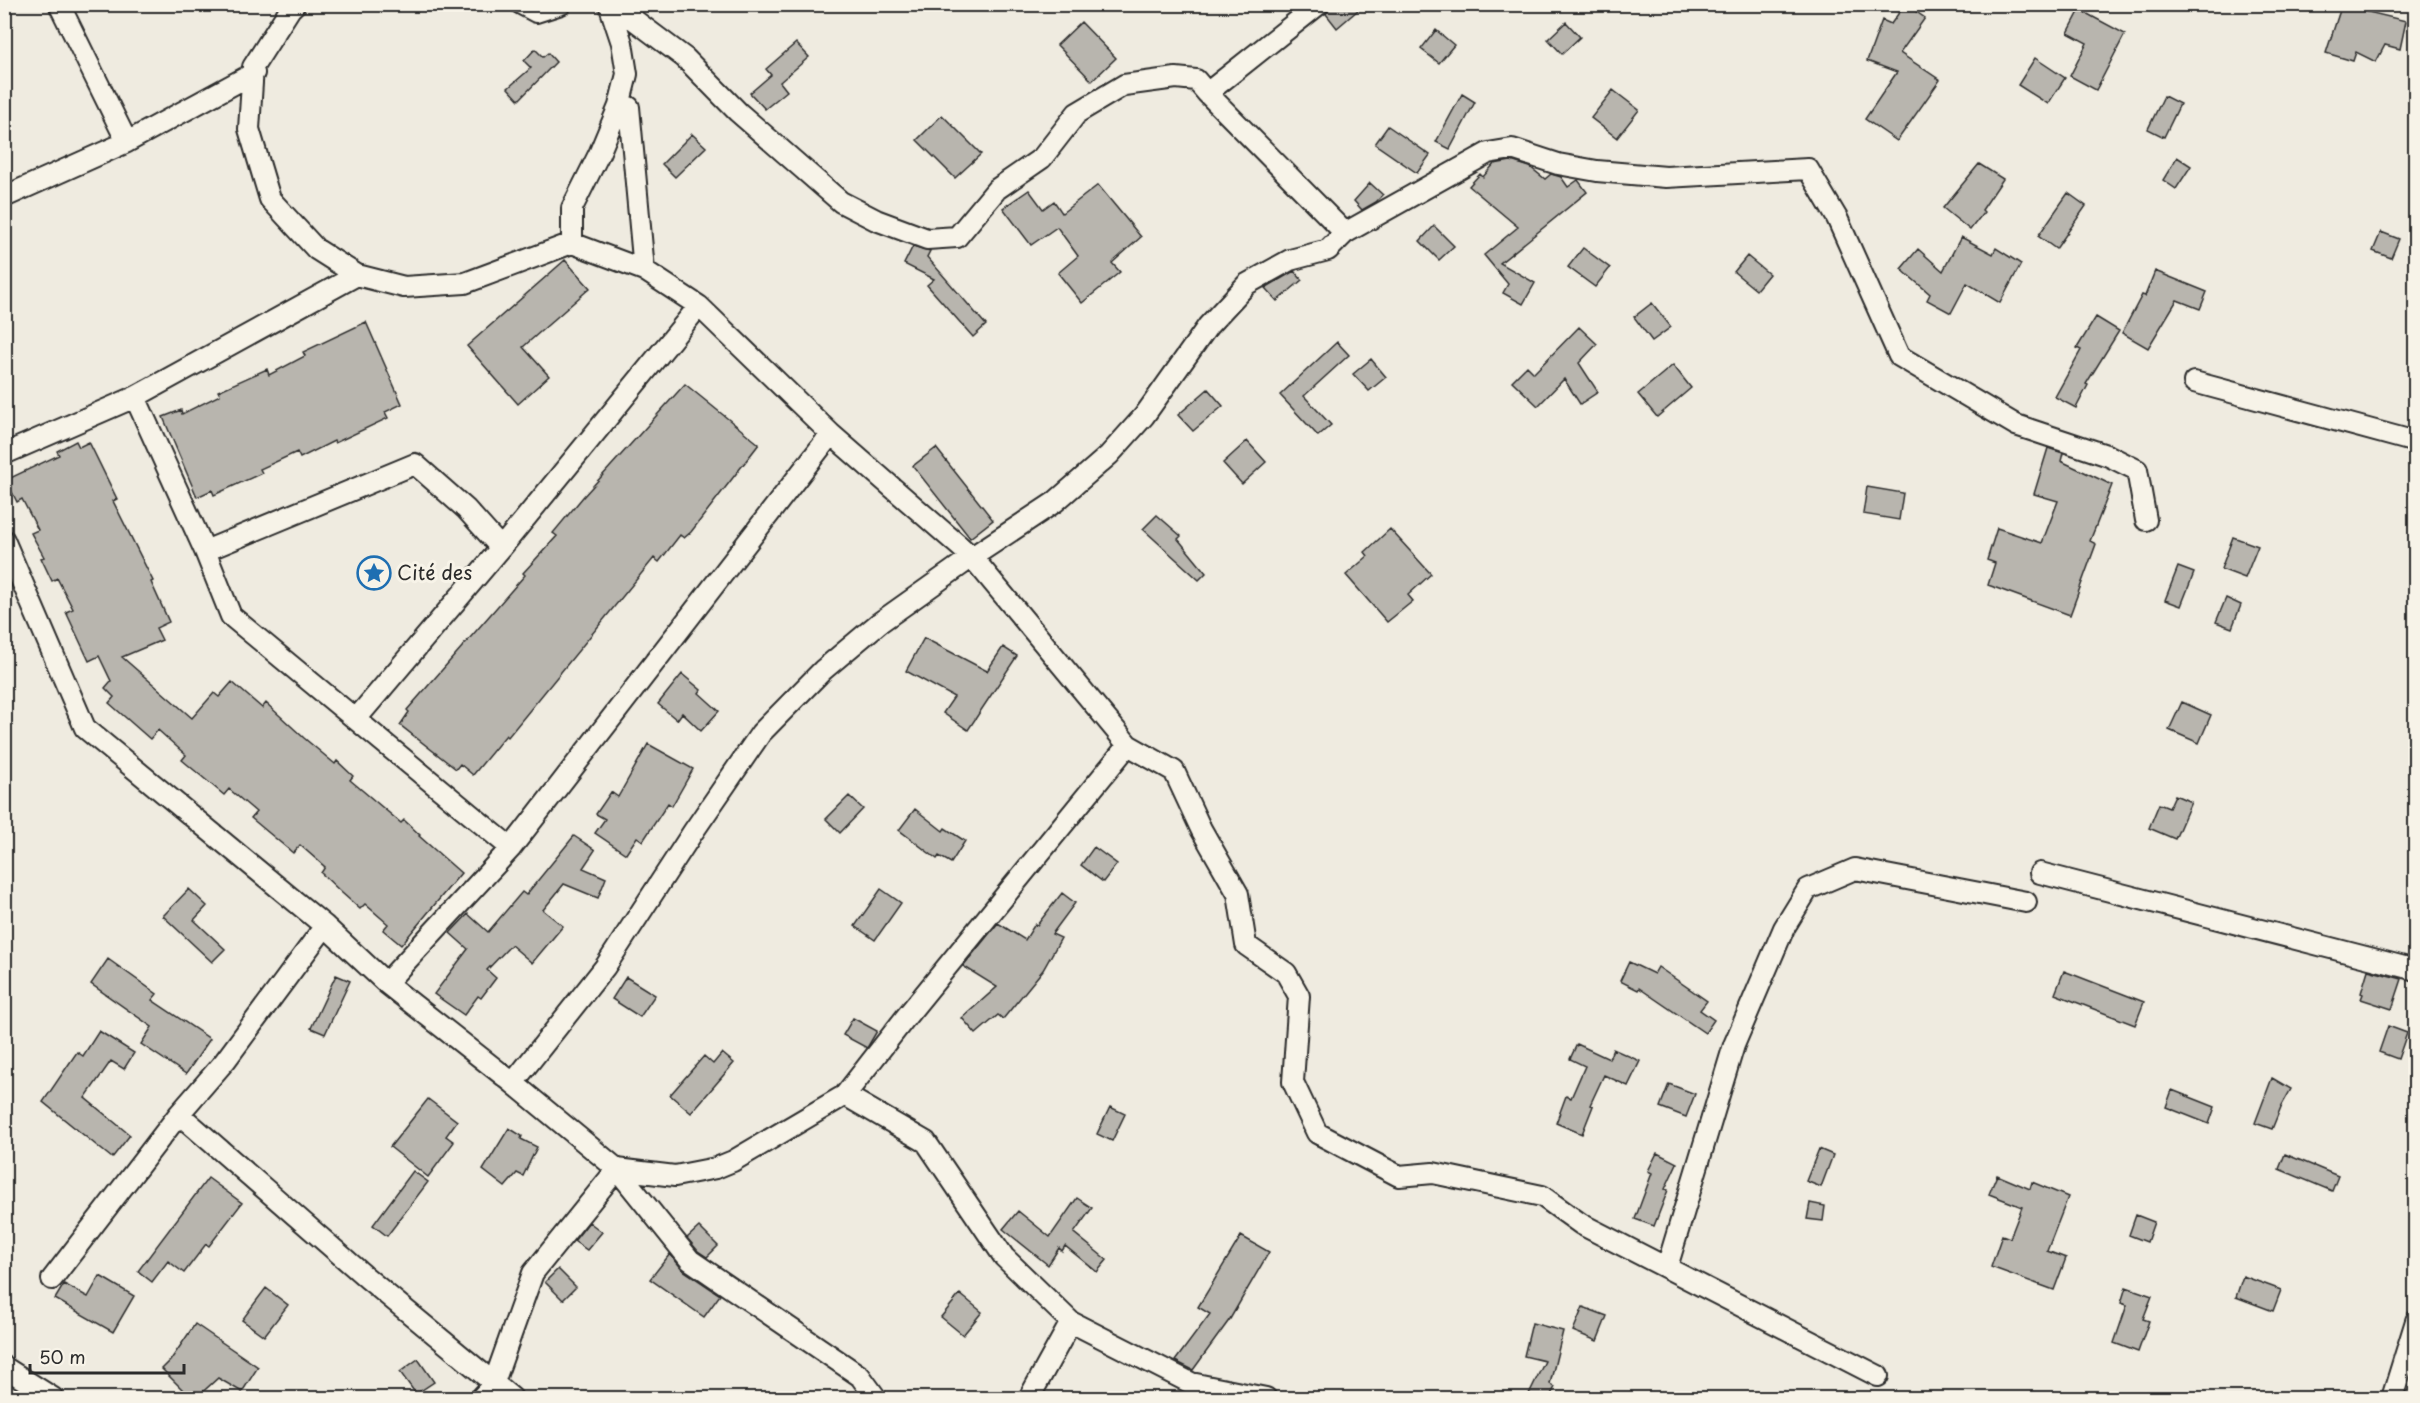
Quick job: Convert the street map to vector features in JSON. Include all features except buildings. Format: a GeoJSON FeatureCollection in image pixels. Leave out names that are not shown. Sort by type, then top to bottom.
{"type":"FeatureCollection","features":[{"type":"Feature","properties":{"kind":"street"},"geometry":{"type":"LineString","coordinates":[[59,4],[127,142]]}},
{"type":"Feature","properties":{"kind":"street"},"geometry":{"type":"LineString","coordinates":[[295,4],[253,67],[249,129],[270,199],[316,249],[357,275],[404,287],[465,283],[572,243],[644,270],[699,306],[831,434],[972,557],[1128,745],[1174,771],[1201,829],[1238,894],[1246,945],[1286,973],[1299,996],[1293,1082],[1317,1133],[1399,1176],[1433,1173],[1542,1196],[1581,1224],[1878,1376]]}},
{"type":"Feature","properties":{"kind":"street"},"geometry":{"type":"LineString","coordinates":[[521,4],[536,12],[561,4]]}},
{"type":"Feature","properties":{"kind":"street"},"geometry":{"type":"LineString","coordinates":[[611,4],[685,58],[738,112],[840,202],[876,220],[927,239],[957,237],[997,189],[1042,158],[1077,113],[1124,85],[1176,78],[1196,80],[1344,233]]}},
{"type":"Feature","properties":{"kind":"street"},"geometry":{"type":"LineString","coordinates":[[572,243],[572,208],[599,154],[619,106],[627,74],[622,43],[611,4]]}},
{"type":"Feature","properties":{"kind":"street"},"geometry":{"type":"LineString","coordinates":[[1207,93],[1318,4]]}},
{"type":"Feature","properties":{"kind":"street"},"geometry":{"type":"LineString","coordinates":[[4,197],[127,142],[254,72]]}},
{"type":"Feature","properties":{"kind":"street"},"geometry":{"type":"LineString","coordinates":[[619,106],[629,107],[644,270]]}},
{"type":"Feature","properties":{"kind":"street"},"geometry":{"type":"LineString","coordinates":[[513,1083],[604,967],[761,733],[823,670],[879,623],[1055,502],[1109,455],[1144,416],[1208,327],[1247,284],[1290,260],[1328,250],[1344,233],[1488,153],[1512,149],[1558,164],[1597,171],[1666,177],[1808,169],[1837,218],[1899,356],[2016,425],[2109,456],[2137,470],[2146,520]]}},
{"type":"Feature","properties":{"kind":"street"},"geometry":{"type":"LineString","coordinates":[[4,454],[135,397],[357,275]]}},
{"type":"Feature","properties":{"kind":"street"},"geometry":{"type":"LineString","coordinates":[[356,719],[501,548],[699,306]]}},
{"type":"Feature","properties":{"kind":"street"},"geometry":{"type":"LineString","coordinates":[[2194,382],[2415,442]]}},
{"type":"Feature","properties":{"kind":"street"},"geometry":{"type":"LineString","coordinates":[[135,397],[205,551],[231,616],[511,848]]}},
{"type":"Feature","properties":{"kind":"street"},"geometry":{"type":"LineString","coordinates":[[386,983],[511,848],[831,434]]}},
{"type":"Feature","properties":{"kind":"street"},"geometry":{"type":"LineString","coordinates":[[205,551],[415,464],[466,509],[501,548]]}},
{"type":"Feature","properties":{"kind":"street"},"geometry":{"type":"LineString","coordinates":[[4,540],[85,728],[325,926],[386,983],[617,1169],[690,1260],[860,1376],[876,1398]]}},
{"type":"Feature","properties":{"kind":"street"},"geometry":{"type":"LineString","coordinates":[[617,1169],[675,1176],[716,1168],[734,1161],[844,1095],[1128,745]]}},
{"type":"Feature","properties":{"kind":"street"},"geometry":{"type":"LineString","coordinates":[[1667,1267],[1734,1045],[1784,928],[1808,889],[1855,869],[2026,902]]}},
{"type":"Feature","properties":{"kind":"street"},"geometry":{"type":"LineString","coordinates":[[2040,873],[2415,970]]}},
{"type":"Feature","properties":{"kind":"street"},"geometry":{"type":"LineString","coordinates":[[52,1278],[179,1114],[225,1061],[325,926]]}},
{"type":"Feature","properties":{"kind":"street"},"geometry":{"type":"LineString","coordinates":[[844,1095],[926,1142],[1004,1257],[1071,1322],[1191,1383],[1266,1398]]}},
{"type":"Feature","properties":{"kind":"street"},"geometry":{"type":"LineString","coordinates":[[179,1114],[487,1391],[512,1398]]}},
{"type":"Feature","properties":{"kind":"street"},"geometry":{"type":"LineString","coordinates":[[487,1391],[533,1273],[617,1169]]}},
{"type":"Feature","properties":{"kind":"street"},"geometry":{"type":"LineString","coordinates":[[1029,1398],[1071,1322]]}},
{"type":"Feature","properties":{"kind":"street"},"geometry":{"type":"LineString","coordinates":[[2392,1398],[2414,1332]]}},
{"type":"Feature","properties":{"kind":"street"},"geometry":{"type":"LineString","coordinates":[[4,1367],[53,1398]]}},
{"type":"Feature","properties":{"kind":"place","name":"Cité des"},"geometry":{"type":"Point","coordinates":[374,573]}}]}
